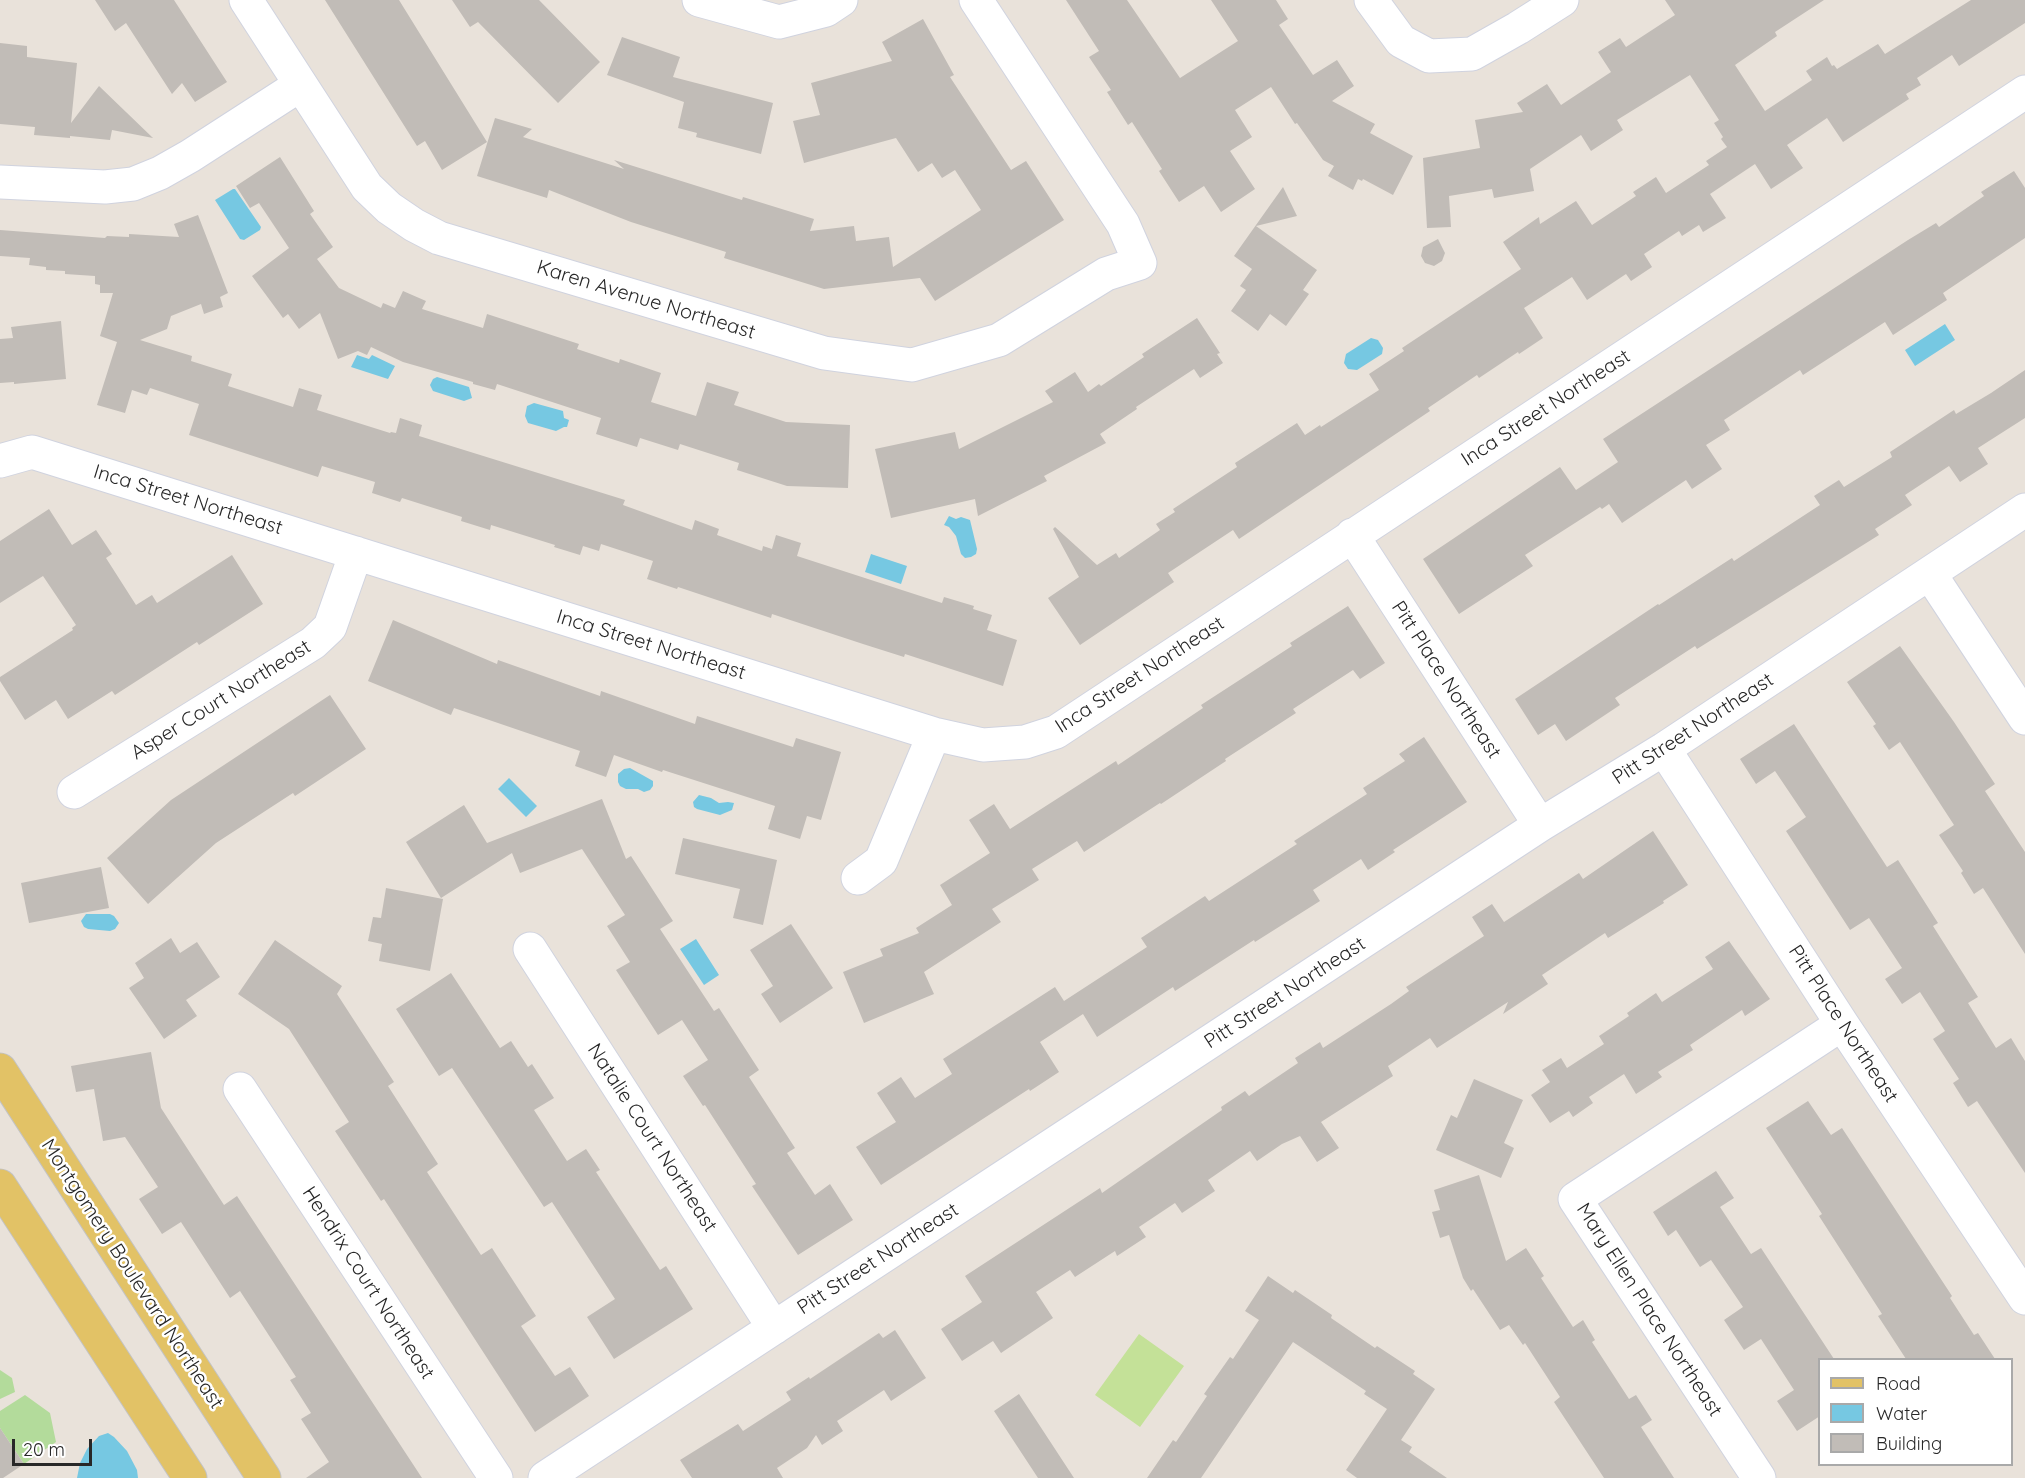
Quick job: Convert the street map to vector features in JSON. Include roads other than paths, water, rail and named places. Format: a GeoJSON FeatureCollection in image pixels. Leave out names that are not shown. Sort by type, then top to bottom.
{"type":"FeatureCollection","features":[{"type":"Feature","properties":{"kind":"main road","name":"Montgomery Boulevard Northeast"},"geometry":{"type":"LineString","coordinates":[[0,1070],[264,1478]]}},
{"type":"Feature","properties":{"kind":"main road"},"geometry":{"type":"LineString","coordinates":[[0,1186],[190,1478]]}},
{"type":"Feature","properties":{"kind":"street","name":"Karen Avenue Northeast"},"geometry":{"type":"LineString","coordinates":[[246,0],[368,187],[389,208],[414,225],[439,238],[824,353],[912,364],[999,340],[1106,274],[1140,263],[1123,224],[976,0]]}},
{"type":"Feature","properties":{"kind":"street"},"geometry":{"type":"LineString","coordinates":[[699,0],[779,22],[826,10],[841,0]]}},
{"type":"Feature","properties":{"kind":"street"},"geometry":{"type":"LineString","coordinates":[[1371,0],[1401,41],[1430,56],[1472,54],[1562,0]]}},
{"type":"Feature","properties":{"kind":"street"},"geometry":{"type":"LineString","coordinates":[[0,182],[105,187],[133,184],[190,156],[300,85]]}},
{"type":"Feature","properties":{"kind":"street","name":"Inca Street Northeast"},"geometry":{"type":"LineString","coordinates":[[0,461],[32,452],[934,734],[983,745],[1025,742],[1056,732],[2025,92]]}},
{"type":"Feature","properties":{"kind":"street","name":"Pitt Street Northeast"},"geometry":{"type":"LineString","coordinates":[[546,1478],[1540,825],[1664,749],[2025,510]]}},
{"type":"Feature","properties":{"kind":"street","name":"Pitt Place Northeast"},"geometry":{"type":"LineString","coordinates":[[1352,535],[1540,825]]}},
{"type":"Feature","properties":{"kind":"street","name":"Asper Court Northeast"},"geometry":{"type":"LineString","coordinates":[[74,792],[314,643],[330,627],[356,553]]}},
{"type":"Feature","properties":{"kind":"street"},"geometry":{"type":"LineString","coordinates":[[1930,574],[2025,718]]}},
{"type":"Feature","properties":{"kind":"street"},"geometry":{"type":"LineString","coordinates":[[858,878],[881,861],[934,734]]}},
{"type":"Feature","properties":{"kind":"street","name":"Pitt Place Northeast"},"geometry":{"type":"LineString","coordinates":[[1664,749],[1842,1024],[2025,1298]]}},
{"type":"Feature","properties":{"kind":"street","name":"Natalie Court Northeast"},"geometry":{"type":"LineString","coordinates":[[530,949],[774,1328]]}},
{"type":"Feature","properties":{"kind":"street","name":"Mary Ellen Place Northeast"},"geometry":{"type":"LineString","coordinates":[[1759,1478],[1575,1199],[1842,1024]]}},
{"type":"Feature","properties":{"kind":"street","name":"Hendrix Court Northeast"},"geometry":{"type":"LineString","coordinates":[[240,1089],[496,1478]]}},
{"type":"Feature","properties":{"kind":"water"},"geometry":{"type":"Polygon","coordinates":[[[233,189],[261,227],[244,240],[240,239],[215,200],[233,189]]]}},
{"type":"Feature","properties":{"kind":"water"},"geometry":{"type":"Polygon","coordinates":[[[1945,324],[1955,340],[1915,366],[1905,350],[1945,324]]]}},
{"type":"Feature","properties":{"kind":"water"},"geometry":{"type":"Polygon","coordinates":[[[1371,338],[1378,340],[1383,348],[1382,354],[1357,370],[1348,369],[1344,363],[1346,354],[1371,338]]]}},
{"type":"Feature","properties":{"kind":"water"},"geometry":{"type":"Polygon","coordinates":[[[357,355],[369,359],[372,355],[395,366],[388,379],[351,367],[357,355]]]}},
{"type":"Feature","properties":{"kind":"water"},"geometry":{"type":"Polygon","coordinates":[[[437,377],[469,387],[472,398],[464,401],[433,391],[430,385],[437,377]]]}},
{"type":"Feature","properties":{"kind":"water"},"geometry":{"type":"Polygon","coordinates":[[[534,403],[563,411],[564,418],[569,420],[567,427],[556,431],[528,423],[525,416],[527,406],[534,403]]]}},
{"type":"Feature","properties":{"kind":"water"},"geometry":{"type":"Polygon","coordinates":[[[949,516],[970,520],[977,549],[976,554],[965,558],[961,554],[956,536],[949,527],[944,525],[949,516]]]}},
{"type":"Feature","properties":{"kind":"water"},"geometry":{"type":"Polygon","coordinates":[[[871,554],[907,566],[901,584],[865,572],[871,554]]]}},
{"type":"Feature","properties":{"kind":"water"},"geometry":{"type":"Polygon","coordinates":[[[630,768],[653,781],[650,790],[644,792],[620,786],[618,774],[630,768]]]}},
{"type":"Feature","properties":{"kind":"water"},"geometry":{"type":"Polygon","coordinates":[[[509,778],[537,806],[526,817],[498,789],[509,778]]]}},
{"type":"Feature","properties":{"kind":"water"},"geometry":{"type":"Polygon","coordinates":[[[699,795],[719,803],[734,803],[732,810],[720,815],[697,809],[693,802],[699,795]]]}},
{"type":"Feature","properties":{"kind":"water"},"geometry":{"type":"Polygon","coordinates":[[[86,914],[110,914],[119,923],[115,929],[110,931],[88,929],[81,921],[86,914]]]}},
{"type":"Feature","properties":{"kind":"water"},"geometry":{"type":"Polygon","coordinates":[[[696,939],[719,975],[704,985],[680,949],[696,939]]]}},
{"type":"Feature","properties":{"kind":"water"},"geometry":{"type":"Polygon","coordinates":[[[108,1433],[127,1451],[137,1470],[138,1478],[77,1478],[80,1463],[87,1449],[99,1436],[108,1433]]]}}]}
